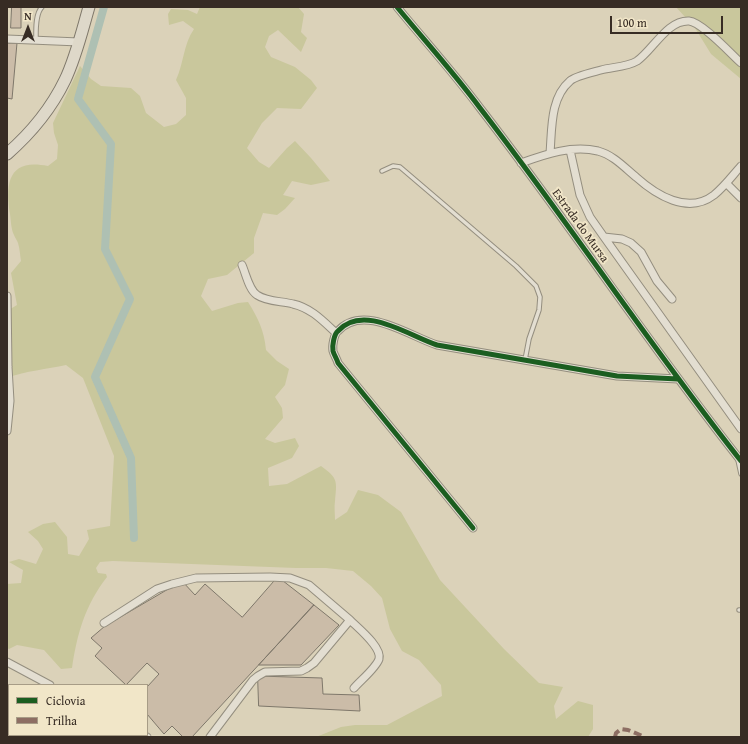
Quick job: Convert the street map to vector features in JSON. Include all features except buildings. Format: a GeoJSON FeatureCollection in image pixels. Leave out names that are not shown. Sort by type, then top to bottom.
{"type":"FeatureCollection","features":[{"type":"Feature","properties":{"kind":"main road"},"geometry":{"type":"LineString","coordinates":[[7,154],[40,122],[66,80],[89,7]]}},
{"type":"Feature","properties":{"kind":"street","name":"Estrada do Mursa"},"geometry":{"type":"LineString","coordinates":[[397,7],[479,107],[678,379],[739,459]]}},
{"type":"Feature","properties":{"kind":"street"},"geometry":{"type":"LineString","coordinates":[[550,153],[554,113],[557,101],[563,89],[571,80],[602,69],[637,61],[669,30],[680,23],[690,21],[700,25],[741,63]]}},
{"type":"Feature","properties":{"kind":"street"},"geometry":{"type":"LineString","coordinates":[[7,39],[79,42]]}},
{"type":"Feature","properties":{"kind":"street"},"geometry":{"type":"LineString","coordinates":[[521,163],[550,153],[570,150],[599,151],[611,156],[655,193],[684,203],[704,201],[714,196],[727,184],[741,166]]}},
{"type":"Feature","properties":{"kind":"street"},"geometry":{"type":"LineString","coordinates":[[570,150],[580,194],[590,217],[741,429]]}},
{"type":"Feature","properties":{"kind":"street"},"geometry":{"type":"LineString","coordinates":[[727,184],[741,198]]}},
{"type":"Feature","properties":{"kind":"street"},"geometry":{"type":"LineString","coordinates":[[604,237],[622,239],[636,247],[641,252],[657,281],[672,299]]}},
{"type":"Feature","properties":{"kind":"street"},"geometry":{"type":"LineString","coordinates":[[242,265],[251,287],[257,295],[266,299],[294,304],[312,312],[336,333]]}},
{"type":"Feature","properties":{"kind":"street"},"geometry":{"type":"LineString","coordinates":[[7,296],[10,401],[7,431]]}},
{"type":"Feature","properties":{"kind":"street"},"geometry":{"type":"LineString","coordinates":[[473,528],[338,363],[333,352],[336,333],[343,326],[359,320],[381,322],[424,341],[437,345],[617,376],[678,379]]}},
{"type":"Feature","properties":{"kind":"street"},"geometry":{"type":"LineString","coordinates":[[104,623],[157,589],[196,578],[290,578],[309,585],[350,620],[375,646],[379,658],[376,664],[354,688]]}},
{"type":"Feature","properties":{"kind":"street"},"geometry":{"type":"LineString","coordinates":[[210,737],[253,680],[265,672],[301,671],[308,668],[314,663],[350,620]]}},
{"type":"Feature","properties":{"kind":"street"},"geometry":{"type":"LineString","coordinates":[[7,662],[48,684]]}},
{"type":"Feature","properties":{"kind":"lane"},"geometry":{"type":"LineString","coordinates":[[36,40],[38,18],[42,7]]}},
{"type":"Feature","properties":{"kind":"lane"},"geometry":{"type":"LineString","coordinates":[[382,171],[393,166],[400,167],[516,266],[536,286],[540,297],[525,360]]}},
{"type":"Feature","properties":{"kind":"lane"},"geometry":{"type":"LineString","coordinates":[[739,459],[741,474]]}},
{"type":"Feature","properties":{"kind":"shaded area"},"geometry":{"type":"Polygon","coordinates":[[[200,7],[298,7],[304,14],[301,32],[307,38],[301,52],[278,30],[269,36],[265,47],[271,57],[295,67],[311,80],[317,88],[301,109],[277,108],[262,123],[247,148],[259,162],[269,168],[295,141],[330,181],[311,185],[292,181],[283,195],[295,198],[277,215],[263,213],[254,238],[254,253],[227,275],[208,279],[201,296],[212,311],[238,303],[248,302],[260,324],[266,350],[277,361],[289,369],[285,385],[275,397],[282,408],[283,418],[265,439],[275,443],[295,438],[299,446],[292,458],[268,468],[269,486],[287,484],[321,466],[331,474],[335,480],[335,520],[347,512],[358,490],[378,495],[401,512],[440,580],[504,649],[539,683],[563,687],[554,706],[556,719],[578,701],[593,705],[593,729],[588,737],[316,737],[341,727],[355,725],[387,725],[442,696],[441,685],[419,660],[402,651],[390,629],[382,598],[371,586],[353,571],[326,568],[113,561],[100,562],[96,568],[98,573],[106,574],[107,577],[93,598],[83,620],[76,643],[72,668],[61,669],[44,650],[17,645],[9,649],[7,648],[7,584],[21,583],[23,570],[9,562],[19,559],[36,564],[43,549],[38,541],[28,532],[43,524],[55,522],[67,537],[68,554],[79,556],[89,539],[87,530],[110,526],[114,456],[83,378],[66,365],[7,378],[7,311],[17,305],[11,273],[21,261],[19,245],[11,225],[8,192],[12,175],[18,169],[25,166],[35,164],[48,166],[57,159],[58,145],[54,133],[53,123],[80,66],[91,79],[101,86],[131,88],[140,96],[146,113],[164,127],[176,124],[186,115],[186,98],[176,80],[190,35],[194,29],[183,21],[169,25],[168,14],[171,9],[188,10],[197,14],[200,7]]]}},
{"type":"Feature","properties":{"kind":"shaded area"},"geometry":{"type":"Polygon","coordinates":[[[676,7],[741,7],[741,79],[711,54],[695,28],[676,7]]]}},
{"type":"Feature","properties":{"kind":"waterway"},"geometry":{"type":"LineString","coordinates":[[104,7],[78,99],[111,144],[105,249],[130,299],[95,377],[131,458],[134,538]]}},
{"type":"Feature","properties":{"kind":"marked path"},"geometry":{"type":"LineString","coordinates":[[615,737],[616,733],[621,729],[628,730],[645,737]]}},
{"type":"Feature","properties":{"kind":"cycle path"},"geometry":{"type":"LineString","coordinates":[[397,7],[460,82],[546,196],[674,374],[741,461]]}},
{"type":"Feature","properties":{"kind":"cycle path"},"geometry":{"type":"LineString","coordinates":[[473,528],[338,363],[333,351],[335,335],[348,323],[360,320],[373,321],[400,329],[437,345],[617,376],[678,379]]}}]}
